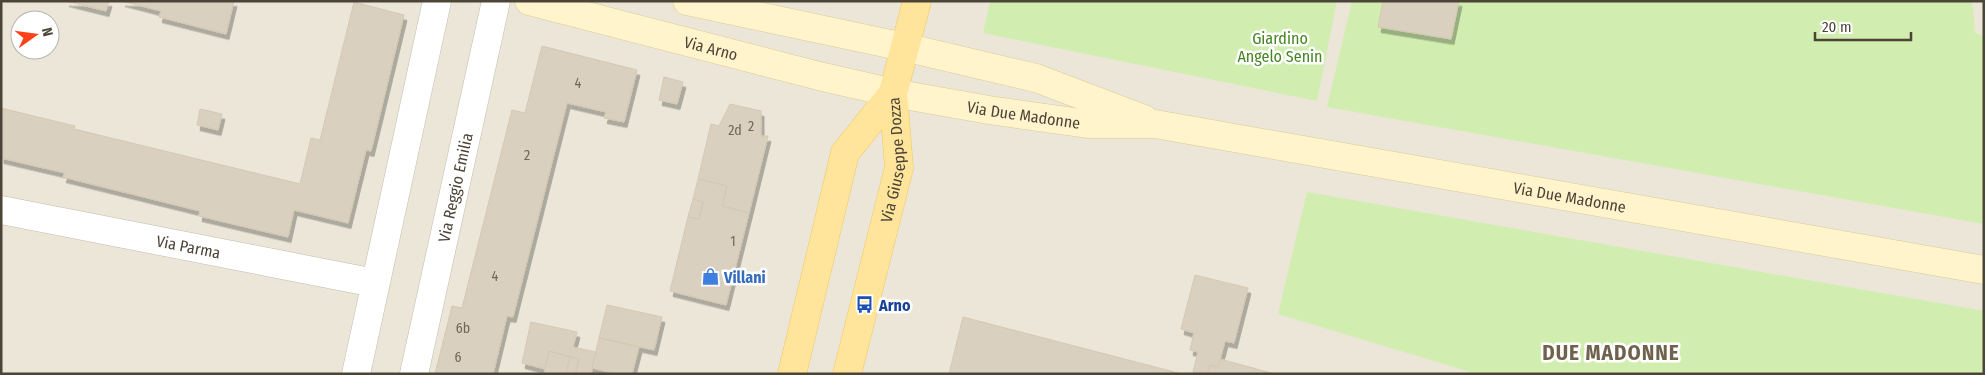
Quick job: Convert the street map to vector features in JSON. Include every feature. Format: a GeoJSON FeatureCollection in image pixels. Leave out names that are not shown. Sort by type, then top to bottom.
{"type":"FeatureCollection","features":[{"type":"Feature","properties":{"kind":"main road","name":"Via Arno"},"geometry":{"type":"LineString","coordinates":[[529,1],[819,76],[893,93]]}},
{"type":"Feature","properties":{"kind":"main road"},"geometry":{"type":"LineString","coordinates":[[687,1],[904,47]]}},
{"type":"Feature","properties":{"kind":"main road"},"geometry":{"type":"LineString","coordinates":[[893,93],[917,1]]}},
{"type":"Feature","properties":{"kind":"main road","name":"Via Due Madonne"},"geometry":{"type":"LineString","coordinates":[[904,47],[1036,78],[1155,124]]}},
{"type":"Feature","properties":{"kind":"main road","name":"Via Due Madonne"},"geometry":{"type":"LineString","coordinates":[[893,93],[989,110],[1088,124],[1155,124],[1984,270]]}},
{"type":"Feature","properties":{"kind":"main road","name":"Via Giuseppe Dozza"},"geometry":{"type":"LineString","coordinates":[[792,374],[845,153],[893,93]]}},
{"type":"Feature","properties":{"kind":"main road","name":"Via Giuseppe Dozza"},"geometry":{"type":"LineString","coordinates":[[848,374],[899,168],[893,93]]}},
{"type":"Feature","properties":{"kind":"street"},"geometry":{"type":"LineString","coordinates":[[356,374],[437,1]]}},
{"type":"Feature","properties":{"kind":"street","name":"Via Reggio Emilia"},"geometry":{"type":"LineString","coordinates":[[414,374],[496,1]]}},
{"type":"Feature","properties":{"kind":"street","name":"Via Parma"},"geometry":{"type":"LineString","coordinates":[[1,210],[375,283]]}},
{"type":"Feature","properties":{"kind":"shaded area"},"geometry":{"type":"Polygon","coordinates":[[[1,1],[1984,1],[1984,374],[1,374],[1,1]]]}},
{"type":"Feature","properties":{"kind":"green space","name":"Giardino Angelo Senin"},"geometry":{"type":"Polygon","coordinates":[[[990,1],[1337,1],[1317,101],[983,33],[990,1]]]}},
{"type":"Feature","properties":{"kind":"green space"},"geometry":{"type":"Polygon","coordinates":[[[1352,1],[1972,1],[1975,33],[1984,36],[1984,224],[1327,107],[1352,1]]]}},
{"type":"Feature","properties":{"kind":"green space"},"geometry":{"type":"Polygon","coordinates":[[[1307,192],[1984,311],[1984,374],[1477,374],[1278,314],[1307,192]]]}},
{"type":"Feature","properties":{"kind":"building"},"geometry":{"type":"Polygon","coordinates":[[[66,1],[109,1],[106,11],[66,1]]]}},
{"type":"Feature","properties":{"kind":"building"},"geometry":{"type":"Polygon","coordinates":[[[122,1],[234,1],[226,34],[159,17],[161,11],[122,1]]]}},
{"type":"Feature","properties":{"kind":"building"},"geometry":{"type":"Polygon","coordinates":[[[1383,1],[1459,1],[1451,39],[1378,27],[1383,1]]]}},
{"type":"Feature","properties":{"kind":"building"},"geometry":{"type":"Polygon","coordinates":[[[354,2],[404,15],[371,151],[366,150],[348,223],[294,210],[288,237],[199,216],[200,211],[63,177],[65,173],[1,158],[1,108],[75,126],[74,129],[300,184],[311,138],[320,140],[354,2]]]}},
{"type":"Feature","properties":{"kind":"building"},"geometry":{"type":"Polygon","coordinates":[[[542,46],[637,70],[624,122],[604,118],[606,112],[567,103],[513,317],[507,316],[493,374],[435,374],[452,306],[462,308],[512,110],[525,113],[542,46]]]}},
{"type":"Feature","properties":{"kind":"building"},"geometry":{"type":"Polygon","coordinates":[[[664,77],[683,82],[677,104],[659,100],[664,77]]]}},
{"type":"Feature","properties":{"kind":"building"},"geometry":{"type":"Polygon","coordinates":[[[730,104],[761,111],[761,136],[768,136],[749,213],[722,206],[727,186],[698,179],[711,124],[719,126],[730,104]]]}},
{"type":"Feature","properties":{"kind":"building"},"geometry":{"type":"Polygon","coordinates":[[[200,109],[222,114],[218,130],[197,125],[200,109]]]}},
{"type":"Feature","properties":{"kind":"building"},"geometry":{"type":"Polygon","coordinates":[[[698,179],[727,186],[722,206],[749,213],[726,305],[670,291],[688,217],[699,219],[703,202],[693,199],[698,179]]]}},
{"type":"Feature","properties":{"kind":"building"},"geometry":{"type":"Polygon","coordinates":[[[693,199],[703,202],[699,219],[688,217],[693,199]]]}},
{"type":"Feature","properties":{"kind":"building"},"geometry":{"type":"Polygon","coordinates":[[[1195,275],[1248,288],[1234,343],[1225,341],[1218,367],[1210,365],[1207,374],[1193,372],[1198,352],[1190,350],[1194,333],[1181,329],[1195,275]]]}},
{"type":"Feature","properties":{"kind":"building"},"geometry":{"type":"Polygon","coordinates":[[[607,305],[662,317],[654,350],[599,338],[607,305]]]}},
{"type":"Feature","properties":{"kind":"building"},"geometry":{"type":"Polygon","coordinates":[[[963,317],[1182,374],[949,374],[963,317]]]}},
{"type":"Feature","properties":{"kind":"building"},"geometry":{"type":"Polygon","coordinates":[[[531,322],[577,332],[573,347],[596,352],[591,374],[575,374],[579,359],[549,351],[545,369],[522,363],[531,322]]]}},
{"type":"Feature","properties":{"kind":"building"},"geometry":{"type":"Polygon","coordinates":[[[599,338],[639,347],[632,374],[617,374],[592,368],[599,338]]]}},
{"type":"Feature","properties":{"kind":"building"},"geometry":{"type":"Polygon","coordinates":[[[549,351],[570,357],[566,374],[544,374],[549,351]]]}},
{"type":"Feature","properties":{"kind":"building"},"geometry":{"type":"Polygon","coordinates":[[[570,357],[579,359],[575,374],[566,374],[570,357]]]}},
{"type":"Feature","properties":{"kind":"building"},"geometry":{"type":"Polygon","coordinates":[[[1220,359],[1275,374],[1207,374],[1210,365],[1218,367],[1220,359]]]}},
{"type":"Feature","properties":{"kind":"place","name":"Villani"},"geometry":{"type":"Point","coordinates":[710,277]}},
{"type":"Feature","properties":{"kind":"place","name":"Arno"},"geometry":{"type":"Point","coordinates":[865,305]}},
{"type":"Feature","properties":{"kind":"district","name":"DUE MADONNE"},"geometry":{"type":"Point","coordinates":[1611,353]}}]}
